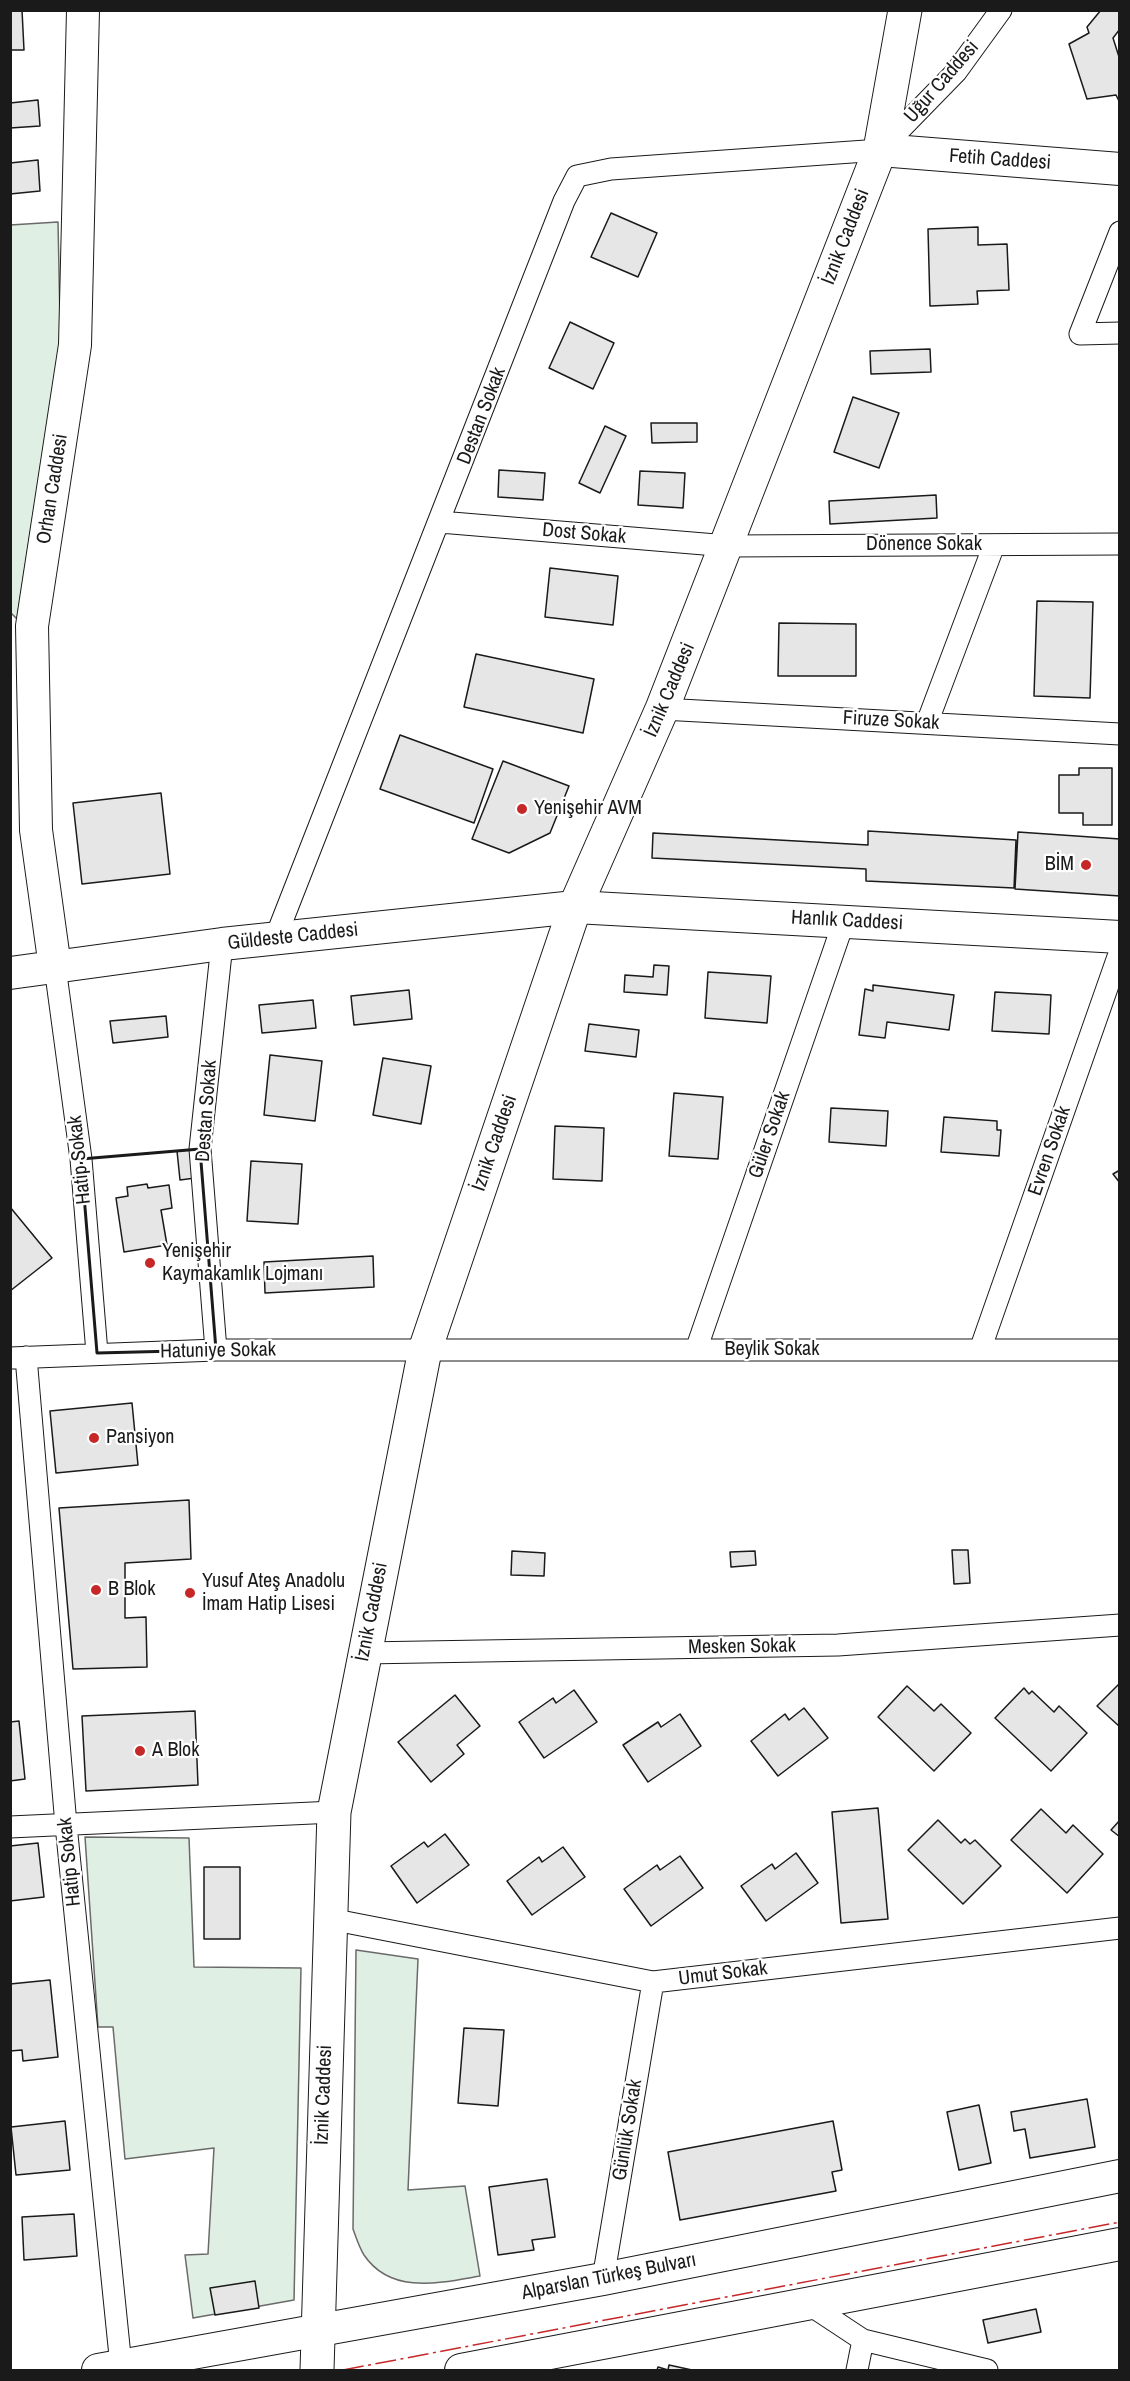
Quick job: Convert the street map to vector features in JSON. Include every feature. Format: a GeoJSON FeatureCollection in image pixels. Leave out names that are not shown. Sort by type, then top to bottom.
{"type":"FeatureCollection","features":[{"type":"Feature","properties":{"kind":"main road","name":"İznik Caddesi"},"geometry":{"type":"LineString","coordinates":[[317,2370],[334,1812],[425,1350],[575,907],[663,709],[880,150],[905,10]]}},
{"type":"Feature","properties":{"kind":"street","name":"Orhan Caddesi"},"geometry":{"type":"LineString","coordinates":[[55,967],[36,830],[21,627],[75,345],[83,10]]}},
{"type":"Feature","properties":{"kind":"street","name":"Uğur Caddesi"},"geometry":{"type":"LineString","coordinates":[[880,150],[956,72],[1001,10]]}},
{"type":"Feature","properties":{"kind":"street","name":"Fetih Caddesi"},"geometry":{"type":"LineString","coordinates":[[880,150],[1119,169]]}},
{"type":"Feature","properties":{"kind":"street","name":"Destan Sokak"},"geometry":{"type":"LineString","coordinates":[[275,939],[564,201],[577,176],[611,169],[880,150]]}},
{"type":"Feature","properties":{"kind":"street"},"geometry":{"type":"LineString","coordinates":[[1119,232],[1080,334],[1119,333]]}},
{"type":"Feature","properties":{"kind":"street","name":"Dost Sokak"},"geometry":{"type":"LineString","coordinates":[[440,522],[728,546]]}},
{"type":"Feature","properties":{"kind":"street","name":"Dönence Sokak"},"geometry":{"type":"LineString","coordinates":[[728,546],[1119,544]]}},
{"type":"Feature","properties":{"kind":"street"},"geometry":{"type":"LineString","coordinates":[[927,723],[994,545]]}},
{"type":"Feature","properties":{"kind":"street","name":"Firuze Sokak"},"geometry":{"type":"LineString","coordinates":[[663,709],[1119,734]]}},
{"type":"Feature","properties":{"kind":"street","name":"Güldeste Caddesi"},"geometry":{"type":"LineString","coordinates":[[10,973],[222,944],[575,907]]}},
{"type":"Feature","properties":{"kind":"street","name":"Hanlık Caddesi"},"geometry":{"type":"LineString","coordinates":[[575,907],[1119,938]]}},
{"type":"Feature","properties":{"kind":"street","name":"Güler Sokak"},"geometry":{"type":"LineString","coordinates":[[696,1350],[844,921]]}},
{"type":"Feature","properties":{"kind":"street","name":"Destan Sokak"},"geometry":{"type":"LineString","coordinates":[[216,1350],[201,1149],[222,944]]}},
{"type":"Feature","properties":{"kind":"street","name":"Evren Sokak"},"geometry":{"type":"LineString","coordinates":[[980,1350],[1119,951]]}},
{"type":"Feature","properties":{"kind":"street","name":"Hatip Sokak"},"geometry":{"type":"LineString","coordinates":[[55,967],[81,1159],[97,1353]]}},
{"type":"Feature","properties":{"kind":"street","name":"Hatuniye Sokak"},"geometry":{"type":"LineString","coordinates":[[18,1357],[216,1350],[425,1350]]}},
{"type":"Feature","properties":{"kind":"street","name":"Beylik Sokak"},"geometry":{"type":"LineString","coordinates":[[425,1350],[1119,1350]]}},
{"type":"Feature","properties":{"kind":"street","name":"Hatip Sokak"},"geometry":{"type":"LineString","coordinates":[[18,1357],[66,1825],[110,2368]]}},
{"type":"Feature","properties":{"kind":"street","name":"Mesken Sokak"},"geometry":{"type":"LineString","coordinates":[[364,1653],[838,1645],[1119,1625]]}},
{"type":"Feature","properties":{"kind":"street"},"geometry":{"type":"LineString","coordinates":[[10,1827],[334,1812]]}},
{"type":"Feature","properties":{"kind":"street","name":"Umut Sokak"},"geometry":{"type":"LineString","coordinates":[[330,1919],[653,1982],[1119,1928]]}},
{"type":"Feature","properties":{"kind":"street","name":"Günlük Sokak"},"geometry":{"type":"LineString","coordinates":[[603,2279],[653,1982]]}},
{"type":"Feature","properties":{"kind":"street","name":"Alparslan Türkeş Bulvarı"},"geometry":{"type":"LineString","coordinates":[[110,2368],[603,2279],[1119,2176]]}},
{"type":"Feature","properties":{"kind":"street"},"geometry":{"type":"LineString","coordinates":[[481,2368],[1119,2244]]}},
{"type":"Feature","properties":{"kind":"street"},"geometry":{"type":"LineString","coordinates":[[810,2305],[863,2340],[987,2370]]}},
{"type":"Feature","properties":{"kind":"street"},"geometry":{"type":"LineString","coordinates":[[857,2370],[863,2340]]}},
{"type":"Feature","properties":{"kind":"green space"},"geometry":{"type":"Polygon","coordinates":[[[58,222],[61,371],[34,509],[17,619],[10,612],[10,225],[58,222]]]}},
{"type":"Feature","properties":{"kind":"green space"},"geometry":{"type":"Polygon","coordinates":[[[85,1837],[189,1838],[194,1967],[301,1968],[294,2300],[193,2318],[185,2255],[208,2254],[214,2148],[125,2159],[113,2027],[98,2027],[85,1837]]]}},
{"type":"Feature","properties":{"kind":"green space"},"geometry":{"type":"Polygon","coordinates":[[[356,1950],[418,1959],[408,2190],[465,2186],[480,2276],[417,2283],[388,2276],[375,2268],[364,2255],[353,2229],[356,1950]]]}},
{"type":"Feature","properties":{"kind":"building"},"geometry":{"type":"Polygon","coordinates":[[[10,10],[22,10],[24,50],[10,50],[10,10]]]}},
{"type":"Feature","properties":{"kind":"building"},"geometry":{"type":"Polygon","coordinates":[[[1101,10],[1120,10],[1120,29],[1113,38],[1120,60],[1120,103],[1116,95],[1087,99],[1069,44],[1089,33],[1087,27],[1101,10]]]}},
{"type":"Feature","properties":{"kind":"building"},"geometry":{"type":"Polygon","coordinates":[[[38,100],[40,126],[10,128],[10,103],[38,100]]]}},
{"type":"Feature","properties":{"kind":"building"},"geometry":{"type":"Polygon","coordinates":[[[38,160],[40,191],[10,194],[10,163],[38,160]]]}},
{"type":"Feature","properties":{"kind":"building"},"geometry":{"type":"Polygon","coordinates":[[[611,213],[657,233],[638,277],[591,257],[611,213]]]}},
{"type":"Feature","properties":{"kind":"building"},"geometry":{"type":"Polygon","coordinates":[[[978,227],[978,245],[1007,244],[1009,290],[977,291],[978,304],[930,306],[928,229],[978,227]]]}},
{"type":"Feature","properties":{"kind":"building"},"geometry":{"type":"Polygon","coordinates":[[[570,322],[614,343],[593,389],[549,368],[570,322]]]}},
{"type":"Feature","properties":{"kind":"building"},"geometry":{"type":"Polygon","coordinates":[[[930,349],[931,372],[871,374],[870,351],[930,349]]]}},
{"type":"Feature","properties":{"kind":"building"},"geometry":{"type":"Polygon","coordinates":[[[853,397],[899,413],[879,468],[834,452],[853,397]]]}},
{"type":"Feature","properties":{"kind":"building"},"geometry":{"type":"Polygon","coordinates":[[[651,423],[697,423],[697,442],[652,443],[651,423]]]}},
{"type":"Feature","properties":{"kind":"building"},"geometry":{"type":"Polygon","coordinates":[[[605,426],[626,436],[600,493],[579,483],[605,426]]]}},
{"type":"Feature","properties":{"kind":"building"},"geometry":{"type":"Polygon","coordinates":[[[499,470],[545,473],[543,500],[498,497],[499,470]]]}},
{"type":"Feature","properties":{"kind":"building"},"geometry":{"type":"Polygon","coordinates":[[[640,471],[685,473],[683,508],[638,505],[640,471]]]}},
{"type":"Feature","properties":{"kind":"building"},"geometry":{"type":"Polygon","coordinates":[[[936,495],[937,518],[830,524],[829,501],[936,495]]]}},
{"type":"Feature","properties":{"kind":"building"},"geometry":{"type":"Polygon","coordinates":[[[550,568],[618,576],[613,625],[545,617],[550,568]]]}},
{"type":"Feature","properties":{"kind":"building"},"geometry":{"type":"Polygon","coordinates":[[[1037,601],[1093,602],[1090,698],[1034,696],[1037,601]]]}},
{"type":"Feature","properties":{"kind":"building"},"geometry":{"type":"Polygon","coordinates":[[[779,623],[856,624],[856,676],[778,676],[779,623]]]}},
{"type":"Feature","properties":{"kind":"building"},"geometry":{"type":"Polygon","coordinates":[[[476,654],[594,679],[583,733],[464,707],[476,654]]]}},
{"type":"Feature","properties":{"kind":"building"},"geometry":{"type":"Polygon","coordinates":[[[400,735],[493,769],[474,823],[380,789],[400,735]]]}},
{"type":"Feature","properties":{"kind":"building","name":"Yenişehir AVM"},"geometry":{"type":"Polygon","coordinates":[[[503,761],[569,786],[550,833],[509,853],[472,839],[503,761]]]}},
{"type":"Feature","properties":{"kind":"building"},"geometry":{"type":"Polygon","coordinates":[[[1079,768],[1112,768],[1112,825],[1083,825],[1083,813],[1059,813],[1059,775],[1079,775],[1079,768]]]}},
{"type":"Feature","properties":{"kind":"building"},"geometry":{"type":"Polygon","coordinates":[[[161,793],[170,874],[82,884],[73,803],[161,793]]]}},
{"type":"Feature","properties":{"kind":"building"},"geometry":{"type":"Polygon","coordinates":[[[868,831],[1016,840],[1014,888],[866,881],[866,869],[652,858],[653,833],[868,845],[868,831]]]}},
{"type":"Feature","properties":{"kind":"building"},"geometry":{"type":"Polygon","coordinates":[[[1018,832],[1120,839],[1120,896],[1015,889],[1018,832]]]}},
{"type":"Feature","properties":{"kind":"building"},"geometry":{"type":"Polygon","coordinates":[[[654,965],[669,966],[667,995],[624,992],[625,975],[653,977],[654,965]]]}},
{"type":"Feature","properties":{"kind":"building"},"geometry":{"type":"Polygon","coordinates":[[[708,972],[771,976],[767,1023],[705,1018],[708,972]]]}},
{"type":"Feature","properties":{"kind":"building"},"geometry":{"type":"Polygon","coordinates":[[[873,985],[954,995],[949,1030],[887,1022],[885,1038],[859,1035],[865,989],[873,991],[873,985]]]}},
{"type":"Feature","properties":{"kind":"building"},"geometry":{"type":"Polygon","coordinates":[[[409,990],[412,1019],[354,1025],[351,996],[409,990]]]}},
{"type":"Feature","properties":{"kind":"building"},"geometry":{"type":"Polygon","coordinates":[[[995,992],[1051,995],[1049,1034],[992,1031],[995,992]]]}},
{"type":"Feature","properties":{"kind":"building"},"geometry":{"type":"Polygon","coordinates":[[[313,1000],[316,1028],[262,1033],[259,1005],[313,1000]]]}},
{"type":"Feature","properties":{"kind":"building"},"geometry":{"type":"Polygon","coordinates":[[[166,1016],[168,1037],[113,1043],[110,1021],[166,1016]]]}},
{"type":"Feature","properties":{"kind":"building"},"geometry":{"type":"Polygon","coordinates":[[[589,1024],[639,1030],[636,1057],[585,1051],[589,1024]]]}},
{"type":"Feature","properties":{"kind":"building"},"geometry":{"type":"Polygon","coordinates":[[[270,1055],[322,1061],[315,1121],[264,1115],[270,1055]]]}},
{"type":"Feature","properties":{"kind":"building"},"geometry":{"type":"Polygon","coordinates":[[[383,1058],[431,1066],[421,1124],[373,1115],[383,1058]]]}},
{"type":"Feature","properties":{"kind":"building"},"geometry":{"type":"Polygon","coordinates":[[[674,1093],[723,1097],[718,1159],[669,1156],[674,1093]]]}},
{"type":"Feature","properties":{"kind":"building"},"geometry":{"type":"Polygon","coordinates":[[[831,1108],[888,1111],[886,1146],[829,1142],[831,1108]]]}},
{"type":"Feature","properties":{"kind":"building"},"geometry":{"type":"Polygon","coordinates":[[[944,1117],[997,1121],[997,1130],[1001,1130],[999,1156],[941,1152],[944,1117]]]}},
{"type":"Feature","properties":{"kind":"building"},"geometry":{"type":"Polygon","coordinates":[[[555,1126],[604,1128],[602,1181],[553,1179],[555,1126]]]}},
{"type":"Feature","properties":{"kind":"building"},"geometry":{"type":"Polygon","coordinates":[[[200,1149],[203,1177],[180,1180],[177,1151],[200,1149]]]}},
{"type":"Feature","properties":{"kind":"building"},"geometry":{"type":"Polygon","coordinates":[[[251,1161],[302,1164],[298,1224],[247,1221],[251,1161]]]}},
{"type":"Feature","properties":{"kind":"building"},"geometry":{"type":"Polygon","coordinates":[[[1120,1170],[1120,1183],[1113,1174],[1120,1170]]]}},
{"type":"Feature","properties":{"kind":"building","name":"Yenişehir Kaymakamlık Lojmanı"},"geometry":{"type":"Polygon","coordinates":[[[147,1184],[148,1188],[169,1185],[172,1208],[161,1210],[167,1245],[124,1252],[116,1198],[128,1196],[127,1187],[147,1184]]]}},
{"type":"Feature","properties":{"kind":"building"},"geometry":{"type":"Polygon","coordinates":[[[10,1207],[52,1258],[10,1291],[10,1207]]]}},
{"type":"Feature","properties":{"kind":"building"},"geometry":{"type":"Polygon","coordinates":[[[373,1256],[374,1287],[265,1293],[264,1262],[373,1256]]]}},
{"type":"Feature","properties":{"kind":"building","name":"Pansiyon"},"geometry":{"type":"Polygon","coordinates":[[[132,1403],[138,1465],[56,1473],[50,1411],[132,1403]]]}},
{"type":"Feature","properties":{"kind":"building","name":"B Blok"},"geometry":{"type":"Polygon","coordinates":[[[189,1500],[191,1559],[125,1563],[125,1618],[146,1617],[147,1667],[73,1669],[59,1508],[189,1500]]]}},
{"type":"Feature","properties":{"kind":"building"},"geometry":{"type":"Polygon","coordinates":[[[952,1550],[968,1550],[970,1583],[954,1584],[952,1550]]]}},
{"type":"Feature","properties":{"kind":"building"},"geometry":{"type":"Polygon","coordinates":[[[512,1551],[545,1553],[544,1576],[511,1575],[512,1551]]]}},
{"type":"Feature","properties":{"kind":"building"},"geometry":{"type":"Polygon","coordinates":[[[755,1551],[756,1565],[731,1567],[730,1552],[755,1551]]]}},
{"type":"Feature","properties":{"kind":"building"},"geometry":{"type":"Polygon","coordinates":[[[1120,1683],[1120,1727],[1097,1706],[1120,1683]]]}},
{"type":"Feature","properties":{"kind":"building"},"geometry":{"type":"Polygon","coordinates":[[[907,1686],[934,1711],[941,1704],[971,1733],[934,1771],[878,1717],[907,1686]]]}},
{"type":"Feature","properties":{"kind":"building"},"geometry":{"type":"Polygon","coordinates":[[[1024,1688],[1029,1694],[1032,1691],[1054,1712],[1059,1706],[1087,1733],[1051,1771],[995,1718],[1024,1688]]]}},
{"type":"Feature","properties":{"kind":"building"},"geometry":{"type":"Polygon","coordinates":[[[574,1690],[597,1722],[544,1758],[519,1722],[553,1698],[556,1703],[574,1690]]]}},
{"type":"Feature","properties":{"kind":"building"},"geometry":{"type":"Polygon","coordinates":[[[455,1695],[480,1726],[457,1745],[464,1754],[431,1782],[398,1742],[455,1695]]]}},
{"type":"Feature","properties":{"kind":"building"},"geometry":{"type":"Polygon","coordinates":[[[804,1708],[828,1738],[778,1776],[751,1741],[785,1714],[789,1720],[804,1708]]]}},
{"type":"Feature","properties":{"kind":"building","name":"A Blok"},"geometry":{"type":"Polygon","coordinates":[[[195,1711],[198,1785],[86,1791],[82,1716],[195,1711]]]}},
{"type":"Feature","properties":{"kind":"building"},"geometry":{"type":"Polygon","coordinates":[[[680,1714],[701,1746],[648,1782],[623,1745],[658,1722],[661,1727],[680,1714]]]}},
{"type":"Feature","properties":{"kind":"building"},"geometry":{"type":"Polygon","coordinates":[[[19,1721],[25,1779],[10,1781],[10,1722],[19,1721]]]}},
{"type":"Feature","properties":{"kind":"building"},"geometry":{"type":"Polygon","coordinates":[[[878,1808],[888,1919],[841,1923],[832,1812],[878,1808]]]}},
{"type":"Feature","properties":{"kind":"building"},"geometry":{"type":"Polygon","coordinates":[[[1041,1809],[1066,1833],[1073,1825],[1103,1854],[1067,1893],[1011,1840],[1041,1809]]]}},
{"type":"Feature","properties":{"kind":"building"},"geometry":{"type":"Polygon","coordinates":[[[938,1820],[961,1843],[965,1839],[970,1844],[975,1840],[1001,1866],[963,1904],[908,1850],[938,1820]]]}},
{"type":"Feature","properties":{"kind":"building"},"geometry":{"type":"Polygon","coordinates":[[[1120,1820],[1120,1837],[1111,1830],[1120,1820]]]}},
{"type":"Feature","properties":{"kind":"building"},"geometry":{"type":"Polygon","coordinates":[[[445,1834],[469,1865],[417,1903],[391,1866],[424,1842],[428,1847],[445,1834]]]}},
{"type":"Feature","properties":{"kind":"building"},"geometry":{"type":"Polygon","coordinates":[[[38,1843],[44,1897],[10,1901],[10,1846],[38,1843]]]}},
{"type":"Feature","properties":{"kind":"building"},"geometry":{"type":"Polygon","coordinates":[[[563,1847],[585,1877],[532,1915],[507,1881],[539,1857],[542,1862],[563,1847]]]}},
{"type":"Feature","properties":{"kind":"building"},"geometry":{"type":"Polygon","coordinates":[[[796,1853],[818,1883],[766,1921],[741,1886],[772,1864],[775,1869],[796,1853]]]}},
{"type":"Feature","properties":{"kind":"building"},"geometry":{"type":"Polygon","coordinates":[[[680,1856],[703,1888],[651,1926],[624,1889],[657,1865],[660,1870],[680,1856]]]}},
{"type":"Feature","properties":{"kind":"building"},"geometry":{"type":"Polygon","coordinates":[[[204,1867],[240,1867],[240,1939],[204,1939],[204,1867]]]}},
{"type":"Feature","properties":{"kind":"building"},"geometry":{"type":"Polygon","coordinates":[[[50,1980],[58,2057],[23,2061],[22,2050],[10,2051],[10,1984],[50,1980]]]}},
{"type":"Feature","properties":{"kind":"building"},"geometry":{"type":"Polygon","coordinates":[[[464,2028],[504,2030],[498,2106],[458,2103],[464,2028]]]}},
{"type":"Feature","properties":{"kind":"building"},"geometry":{"type":"Polygon","coordinates":[[[1087,2099],[1095,2147],[1030,2158],[1025,2129],[1014,2131],[1011,2112],[1087,2099]]]}},
{"type":"Feature","properties":{"kind":"building"},"geometry":{"type":"Polygon","coordinates":[[[979,2105],[991,2163],[959,2170],[947,2112],[979,2105]]]}},
{"type":"Feature","properties":{"kind":"building"},"geometry":{"type":"Polygon","coordinates":[[[65,2121],[70,2170],[16,2175],[11,2127],[65,2121]]]}},
{"type":"Feature","properties":{"kind":"building"},"geometry":{"type":"Polygon","coordinates":[[[833,2121],[842,2170],[832,2172],[836,2191],[680,2220],[668,2152],[833,2121]]]}},
{"type":"Feature","properties":{"kind":"building"},"geometry":{"type":"Polygon","coordinates":[[[547,2179],[555,2237],[532,2240],[534,2250],[498,2255],[489,2187],[547,2179]]]}},
{"type":"Feature","properties":{"kind":"building"},"geometry":{"type":"Polygon","coordinates":[[[74,2214],[77,2256],[24,2260],[22,2217],[74,2214]]]}},
{"type":"Feature","properties":{"kind":"building"},"geometry":{"type":"Polygon","coordinates":[[[255,2281],[259,2308],[215,2315],[210,2288],[255,2281]]]}},
{"type":"Feature","properties":{"kind":"building"},"geometry":{"type":"Polygon","coordinates":[[[1036,2309],[1041,2332],[988,2343],[983,2320],[1036,2309]]]}},
{"type":"Feature","properties":{"kind":"building"},"geometry":{"type":"Polygon","coordinates":[[[669,2365],[692,2370],[668,2370],[669,2365]]]}},
{"type":"Feature","properties":{"kind":"wall"},"geometry":{"type":"LineString","coordinates":[[200,1149],[216,1350],[97,1353],[81,1159],[200,1149]]}},
{"type":"Feature","properties":{"kind":"power"},"geometry":{"type":"LineString","coordinates":[[343,2370],[1120,2222]]}},
{"type":"Feature","properties":{"kind":"place","name":"Yenişehir AVM"},"geometry":{"type":"Point","coordinates":[522,809]}},
{"type":"Feature","properties":{"kind":"place","name":"BİM"},"geometry":{"type":"Point","coordinates":[1086,865]}},
{"type":"Feature","properties":{"kind":"place","name":"Yenişehir Kaymakamlık Lojmanı"},"geometry":{"type":"Point","coordinates":[150,1263]}},
{"type":"Feature","properties":{"kind":"place","name":"Pansiyon"},"geometry":{"type":"Point","coordinates":[94,1438]}},
{"type":"Feature","properties":{"kind":"place","name":"B Blok"},"geometry":{"type":"Point","coordinates":[96,1590]}},
{"type":"Feature","properties":{"kind":"place","name":"Yusuf Ateş Anadolu İmam Hatip Lisesi"},"geometry":{"type":"Point","coordinates":[190,1593]}},
{"type":"Feature","properties":{"kind":"place","name":"A Blok"},"geometry":{"type":"Point","coordinates":[140,1751]}}]}
